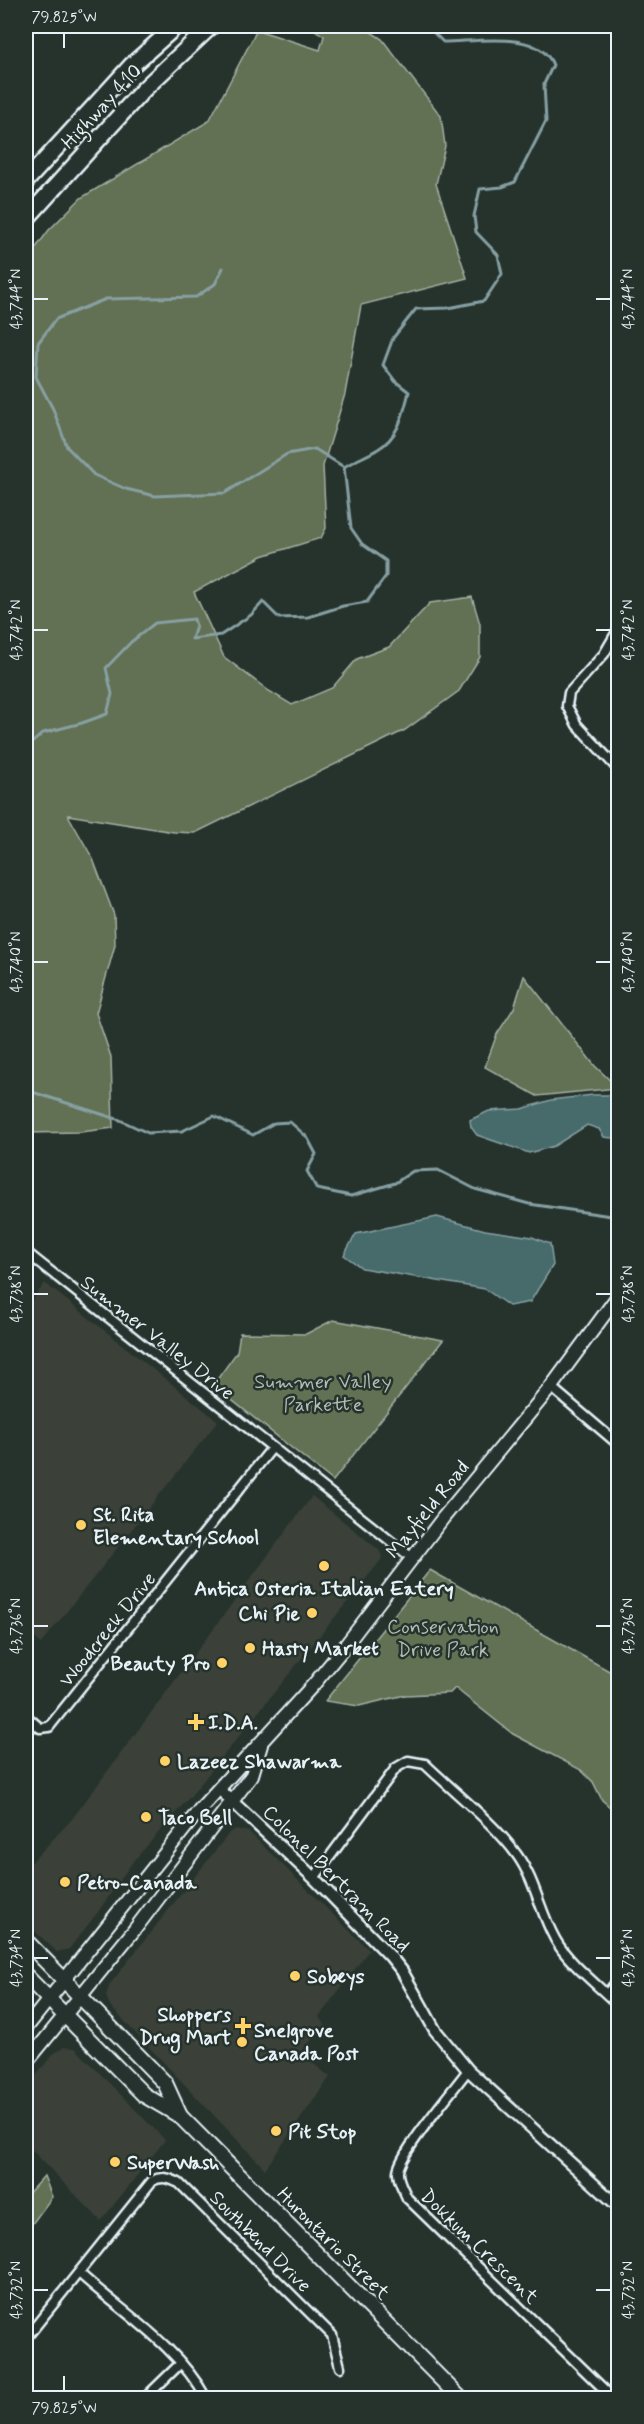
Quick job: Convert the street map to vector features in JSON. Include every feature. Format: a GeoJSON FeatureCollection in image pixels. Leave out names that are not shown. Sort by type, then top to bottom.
{"type":"FeatureCollection","features":[{"type":"Feature","properties":{"kind":"highway","name":"Highway 410"},"geometry":{"type":"LineString","coordinates":[[26,181],[132,65],[176,26]]}},
{"type":"Feature","properties":{"kind":"highway","name":"Highway 410"},"geometry":{"type":"LineString","coordinates":[[26,219],[144,89],[211,26]]}},
{"type":"Feature","properties":{"kind":"main road","name":"Mayfield Road"},"geometry":{"type":"LineString","coordinates":[[26,2028],[201,1808],[314,1684],[412,1558],[551,1387],[618,1296]]}},
{"type":"Feature","properties":{"kind":"main road","name":"Mayfield Road"},"geometry":{"type":"LineString","coordinates":[[26,2063],[252,1775],[262,1741]]}},
{"type":"Feature","properties":{"kind":"main road","name":"Hurontario Street"},"geometry":{"type":"LineString","coordinates":[[26,1941],[165,2083],[180,2116]]}},
{"type":"Feature","properties":{"kind":"main road","name":"Hurontario Street"},"geometry":{"type":"LineString","coordinates":[[26,1976],[144,2095],[180,2116],[460,2398]]}},
{"type":"Feature","properties":{"kind":"street"},"geometry":{"type":"LineString","coordinates":[[618,630],[604,654],[569,693],[567,706],[578,725],[618,769]]}},
{"type":"Feature","properties":{"kind":"street","name":"Summer Valley Drive"},"geometry":{"type":"LineString","coordinates":[[26,1252],[412,1558]]}},
{"type":"Feature","properties":{"kind":"street"},"geometry":{"type":"LineString","coordinates":[[551,1387],[618,1444]]}},
{"type":"Feature","properties":{"kind":"street","name":"Woodcreek Drive"},"geometry":{"type":"LineString","coordinates":[[26,1716],[40,1728],[49,1727],[272,1448]]}},
{"type":"Feature","properties":{"kind":"street"},"geometry":{"type":"LineString","coordinates":[[314,1878],[396,1768],[408,1761],[425,1764],[507,1841],[519,1857],[528,1875],[556,1941],[567,1955],[618,2005]]}},
{"type":"Feature","properties":{"kind":"street","name":"Colonel Bertram Road"},"geometry":{"type":"LineString","coordinates":[[219,1789],[374,1938],[402,1971],[435,2030],[468,2070],[618,2206]]}},
{"type":"Feature","properties":{"kind":"street"},"geometry":{"type":"LineString","coordinates":[[607,1994],[618,1980]]}},
{"type":"Feature","properties":{"kind":"street","name":"Dokkum Crescent"},"geometry":{"type":"LineString","coordinates":[[468,2070],[423,2129],[398,2171],[407,2198],[613,2398]]}},
{"type":"Feature","properties":{"kind":"street","name":"Southbend Drive"},"geometry":{"type":"LineString","coordinates":[[26,2338],[152,2181],[170,2178],[179,2183],[332,2335],[340,2367]]}},
{"type":"Feature","properties":{"kind":"street"},"geometry":{"type":"LineString","coordinates":[[79,2273],[135,2318],[181,2363],[206,2398]]}},
{"type":"Feature","properties":{"kind":"street"},"geometry":{"type":"LineString","coordinates":[[145,2398],[181,2363]]}},
{"type":"Feature","properties":{"kind":"shaded area","name":"St. Rita Elementary School"},"geometry":{"type":"Polygon","coordinates":[[[45,1283],[218,1421],[41,1644],[26,1629],[26,1308],[45,1283]]]}},
{"type":"Feature","properties":{"kind":"shaded area"},"geometry":{"type":"Polygon","coordinates":[[[312,1496],[379,1550],[381,1560],[194,1792],[131,1864],[69,1949],[57,1952],[26,1923],[26,1868],[72,1819],[312,1496]]]}},
{"type":"Feature","properties":{"kind":"shaded area"},"geometry":{"type":"Polygon","coordinates":[[[236,1829],[249,1832],[369,1950],[319,2017],[325,2025],[300,2053],[330,2077],[265,2169],[110,2006],[106,1996],[110,1984],[230,1832],[236,1829]]]}},
{"type":"Feature","properties":{"kind":"shaded area"},"geometry":{"type":"Polygon","coordinates":[[[64,2047],[75,2048],[165,2140],[101,2221],[26,2144],[26,2088],[53,2054],[64,2047]]]}},
{"type":"Feature","properties":{"kind":"green space"},"geometry":{"type":"Polygon","coordinates":[[[309,26],[362,26],[382,39],[441,116],[445,146],[436,184],[467,278],[361,305],[345,394],[323,466],[326,528],[321,538],[262,556],[194,592],[224,657],[269,691],[292,705],[332,688],[357,659],[389,647],[430,603],[472,597],[480,624],[480,657],[459,691],[405,730],[195,833],[174,832],[68,815],[93,859],[114,915],[115,945],[96,1013],[111,1057],[113,1128],[80,1132],[26,1133],[26,261],[49,230],[81,198],[209,121],[257,30],[320,50],[324,36],[309,26]]]}},
{"type":"Feature","properties":{"kind":"green space"},"geometry":{"type":"Polygon","coordinates":[[[524,976],[595,1066],[618,1088],[537,1096],[485,1067],[497,1034],[514,1008],[524,976]]]}},
{"type":"Feature","properties":{"kind":"green space","name":"Summer Valley Parkette"},"geometry":{"type":"Polygon","coordinates":[[[333,1320],[443,1340],[333,1481],[213,1385],[237,1352],[240,1333],[306,1334],[333,1320]]]}},
{"type":"Feature","properties":{"kind":"green space","name":"Conservation Drive Park"},"geometry":{"type":"Polygon","coordinates":[[[430,1570],[618,1676],[618,1814],[602,1800],[593,1782],[581,1770],[513,1734],[455,1688],[450,1693],[405,1695],[359,1706],[325,1701],[430,1570]]]}},
{"type":"Feature","properties":{"kind":"green space"},"geometry":{"type":"Polygon","coordinates":[[[44,2176],[52,2197],[26,2232],[26,2196],[44,2176]]]}},
{"type":"Feature","properties":{"kind":"water"},"geometry":{"type":"Polygon","coordinates":[[[593,1095],[618,1095],[618,1135],[612,1138],[604,1137],[599,1129],[587,1125],[554,1146],[529,1153],[477,1135],[471,1127],[470,1120],[489,1111],[522,1109],[551,1100],[593,1095]]]}},
{"type":"Feature","properties":{"kind":"water"},"geometry":{"type":"Polygon","coordinates":[[[437,1217],[485,1230],[532,1237],[550,1244],[553,1265],[530,1302],[509,1306],[485,1289],[362,1268],[344,1255],[356,1234],[437,1217]]]}},
{"type":"Feature","properties":{"kind":"waterway"},"geometry":{"type":"LineString","coordinates":[[26,748],[43,733],[107,714],[112,694],[106,668],[131,642],[155,623],[194,619],[196,626],[192,639],[221,635],[251,615],[263,602],[279,618],[308,617],[343,606],[367,602],[386,576],[386,561],[362,544],[351,528],[344,467],[385,444],[399,424],[409,392],[395,381],[383,365],[393,338],[416,309],[448,308],[484,301],[502,274],[498,255],[476,232],[474,216],[480,189],[502,187],[515,182],[546,121],[544,84],[553,65],[546,54],[534,46],[505,40],[443,42],[427,26]]}},
{"type":"Feature","properties":{"kind":"waterway"},"geometry":{"type":"LineString","coordinates":[[223,268],[215,284],[196,297],[106,299],[56,319],[38,343],[36,377],[53,409],[67,447],[94,475],[126,489],[155,496],[225,493],[287,454],[315,449],[344,467]]}},
{"type":"Feature","properties":{"kind":"waterway"},"geometry":{"type":"LineString","coordinates":[[26,1090],[120,1120],[148,1133],[182,1131],[214,1116],[253,1135],[274,1123],[290,1122],[307,1137],[316,1154],[307,1171],[317,1189],[351,1196],[395,1183],[413,1171],[438,1170],[475,1189],[529,1204],[618,1217]]}},
{"type":"Feature","properties":{"kind":"place","name":"St. Rita Elementary School"},"geometry":{"type":"Point","coordinates":[81,1525]}},
{"type":"Feature","properties":{"kind":"place","name":"Antica Osteria Italian Eatery"},"geometry":{"type":"Point","coordinates":[324,1566]}},
{"type":"Feature","properties":{"kind":"place","name":"Chi Pie"},"geometry":{"type":"Point","coordinates":[312,1613]}},
{"type":"Feature","properties":{"kind":"place","name":"Hasty Market"},"geometry":{"type":"Point","coordinates":[250,1648]}},
{"type":"Feature","properties":{"kind":"place","name":"Beauty Pro"},"geometry":{"type":"Point","coordinates":[222,1663]}},
{"type":"Feature","properties":{"kind":"place","name":"I.D.A."},"geometry":{"type":"Point","coordinates":[196,1722]}},
{"type":"Feature","properties":{"kind":"place","name":"Lazeez Shawarma"},"geometry":{"type":"Point","coordinates":[165,1761]}},
{"type":"Feature","properties":{"kind":"place","name":"Taco Bell"},"geometry":{"type":"Point","coordinates":[146,1817]}},
{"type":"Feature","properties":{"kind":"place","name":"Petro-Canada"},"geometry":{"type":"Point","coordinates":[65,1882]}},
{"type":"Feature","properties":{"kind":"place","name":"Sobeys"},"geometry":{"type":"Point","coordinates":[295,1976]}},
{"type":"Feature","properties":{"kind":"place","name":"Shoppers Drug Mart"},"geometry":{"type":"Point","coordinates":[243,2026]}},
{"type":"Feature","properties":{"kind":"place","name":"Snelgrove Canada Post"},"geometry":{"type":"Point","coordinates":[242,2042]}},
{"type":"Feature","properties":{"kind":"place","name":"Pit Stop"},"geometry":{"type":"Point","coordinates":[276,2131]}},
{"type":"Feature","properties":{"kind":"place","name":"SuperWash"},"geometry":{"type":"Point","coordinates":[115,2162]}}]}
